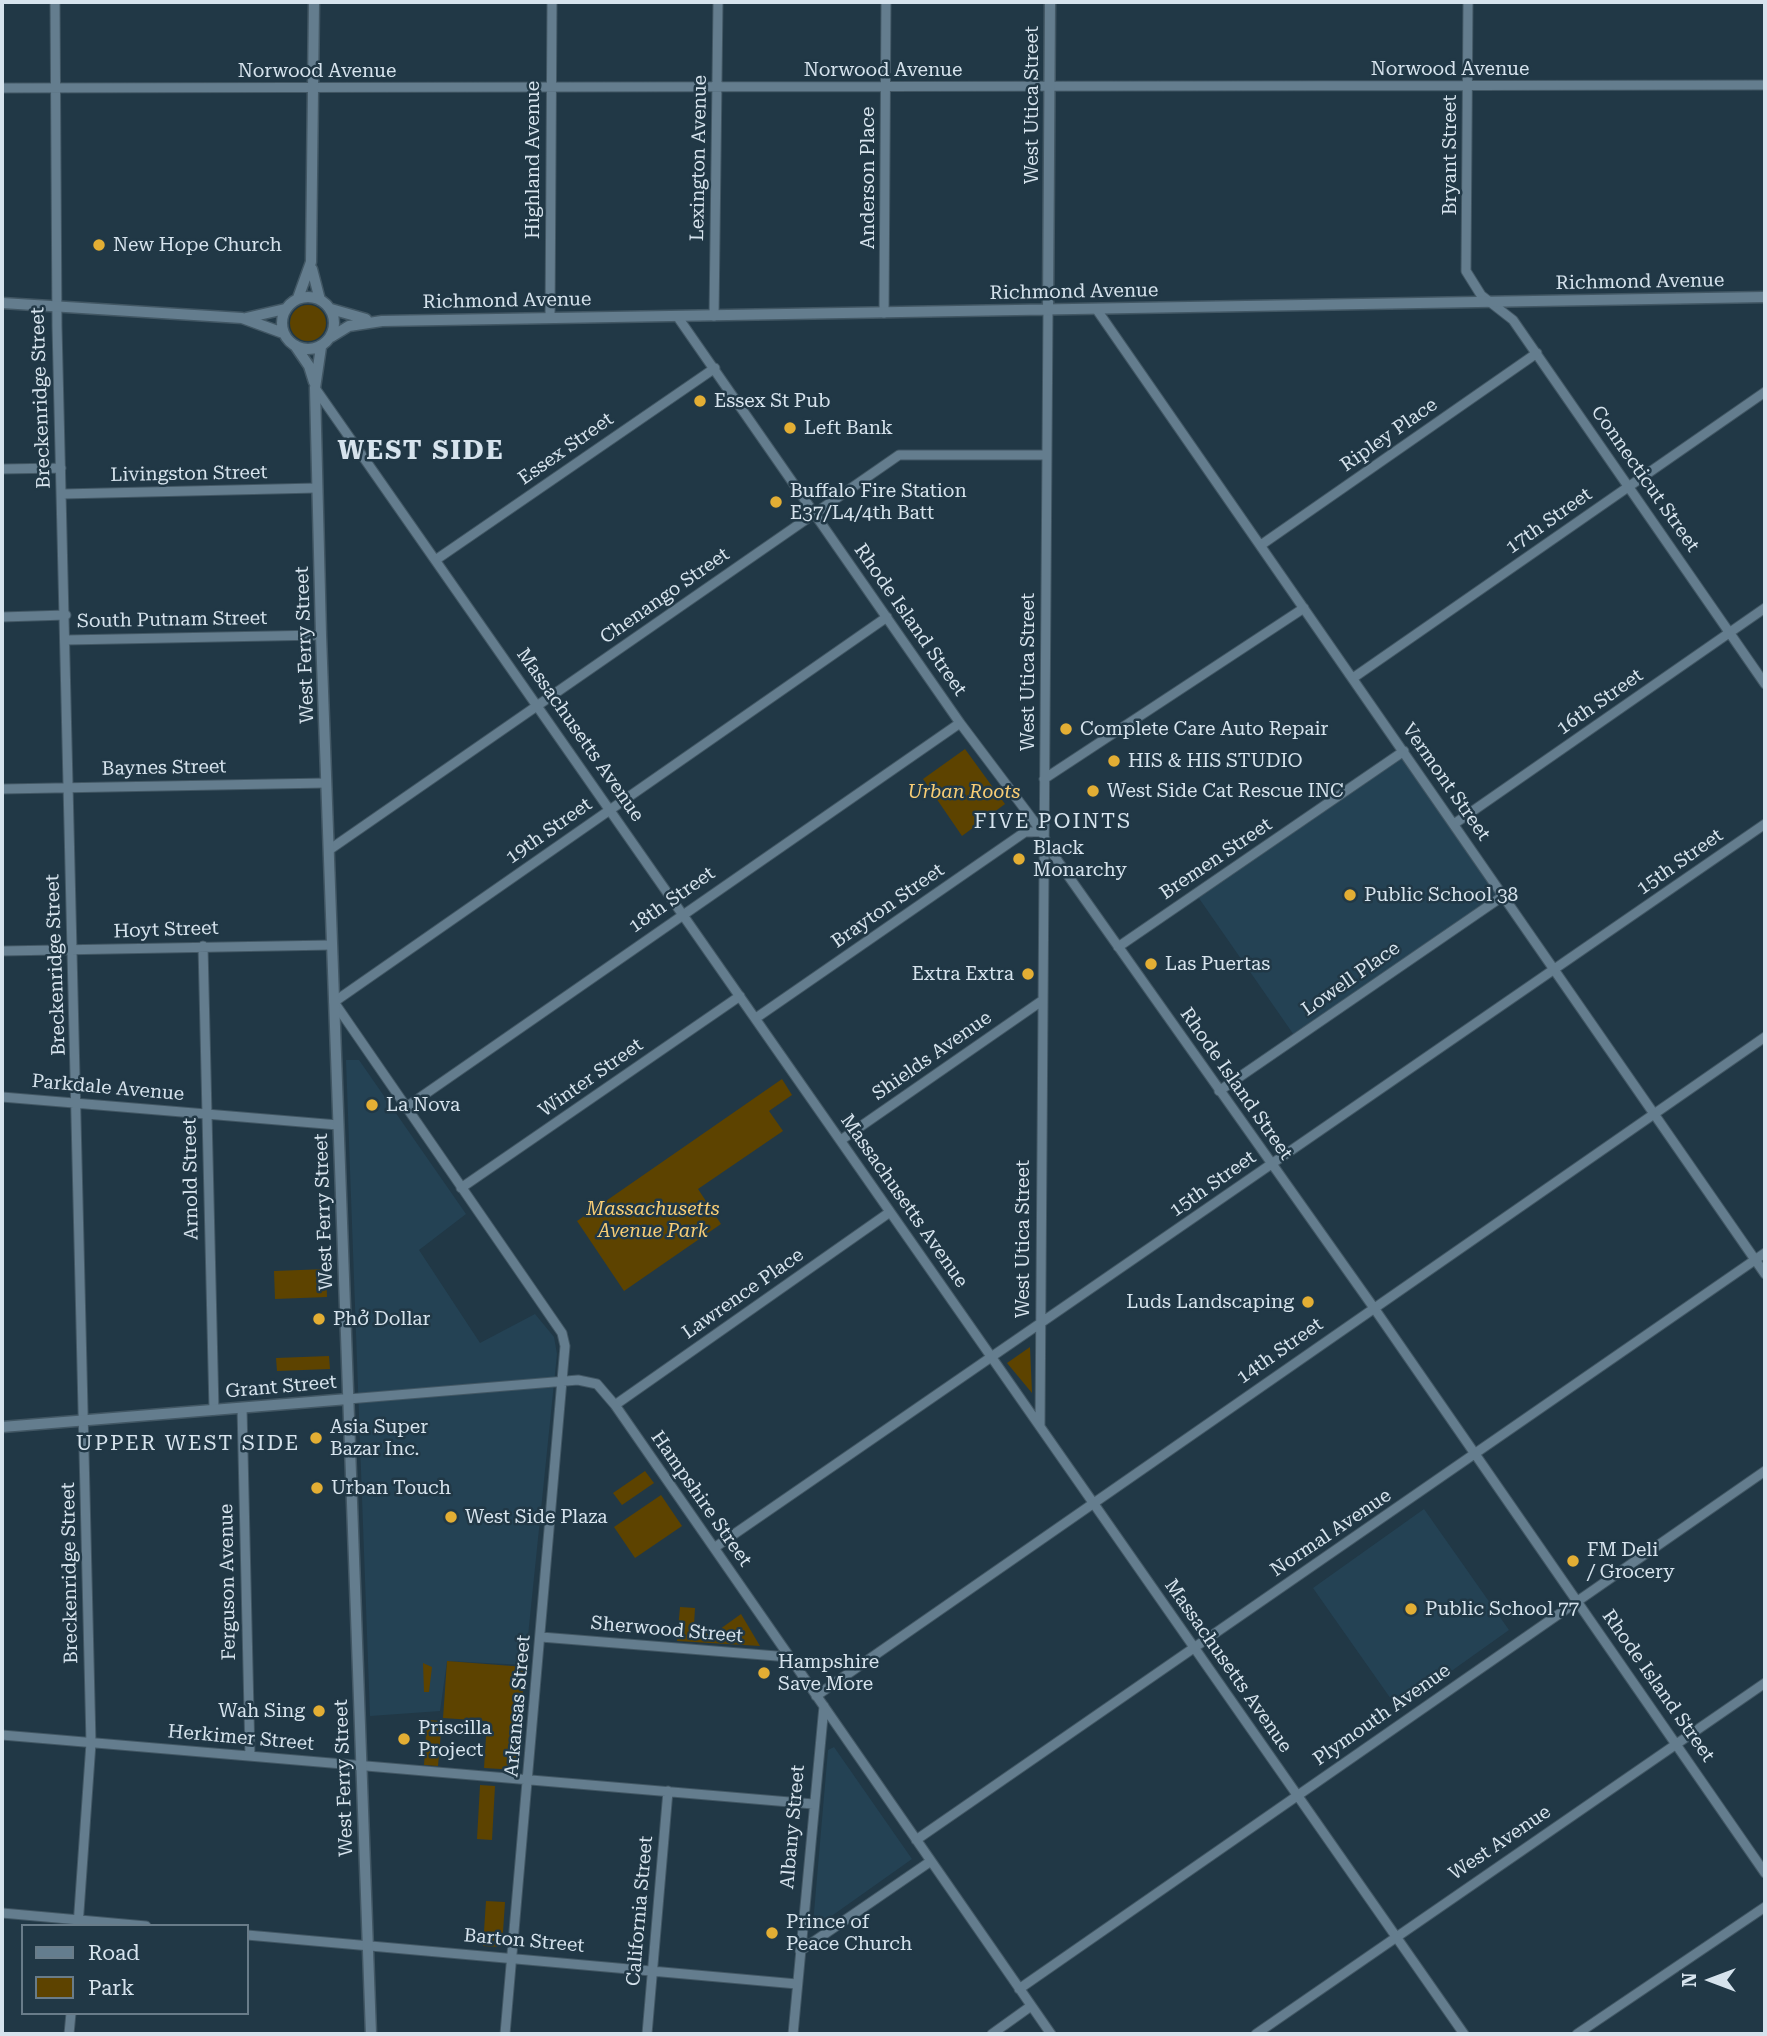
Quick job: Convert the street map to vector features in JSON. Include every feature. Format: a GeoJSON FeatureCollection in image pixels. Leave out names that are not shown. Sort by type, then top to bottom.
{"type":"FeatureCollection","features":[{"type":"Feature","properties":{"kind":"street","name":"Breckenridge Street"},"geometry":{"type":"LineString","coordinates":[[55,2],[56,307],[66,615],[91,1744],[78,1922]]}},
{"type":"Feature","properties":{"kind":"street"},"geometry":{"type":"LineString","coordinates":[[314,2],[311,262],[320,300]]}},
{"type":"Feature","properties":{"kind":"street","name":"Highland Avenue"},"geometry":{"type":"LineString","coordinates":[[550,318],[552,2]]}},
{"type":"Feature","properties":{"kind":"street","name":"Lexington Avenue"},"geometry":{"type":"LineString","coordinates":[[714,316],[718,2]]}},
{"type":"Feature","properties":{"kind":"street","name":"Anderson Place"},"geometry":{"type":"LineString","coordinates":[[884,313],[886,2]]}},
{"type":"Feature","properties":{"kind":"street","name":"West Utica Street"},"geometry":{"type":"LineString","coordinates":[[1040,1426],[1042,832],[1050,2]]}},
{"type":"Feature","properties":{"kind":"street","name":"Bryant Street"},"geometry":{"type":"LineString","coordinates":[[1468,2],[1466,271],[1473,285],[1488,302]]}},
{"type":"Feature","properties":{"kind":"street","name":"Norwood Avenue"},"geometry":{"type":"LineString","coordinates":[[2,88],[1765,85]]}},
{"type":"Feature","properties":{"kind":"street"},"geometry":{"type":"LineString","coordinates":[[2,303],[243,318],[285,309],[298,298],[311,262]]}},
{"type":"Feature","properties":{"kind":"street"},"geometry":{"type":"LineString","coordinates":[[243,318],[283,333],[296,347],[310,350],[321,347],[331,337],[335,321],[331,309],[310,296],[298,298]]}},
{"type":"Feature","properties":{"kind":"street","name":"Richmond Avenue"},"geometry":{"type":"LineString","coordinates":[[331,337],[349,326],[382,321],[1765,297]]}},
{"type":"Feature","properties":{"kind":"street","name":"Connecticut Street"},"geometry":{"type":"LineString","coordinates":[[1488,302],[1513,320],[1765,684]]}},
{"type":"Feature","properties":{"kind":"street"},"geometry":{"type":"LineString","coordinates":[[283,333],[281,321],[285,309]]}},
{"type":"Feature","properties":{"kind":"street","name":"Richmond Avenue"},"geometry":{"type":"LineString","coordinates":[[331,309],[348,316],[382,321]]}},
{"type":"Feature","properties":{"kind":"street","name":"Vermont Street"},"geometry":{"type":"LineString","coordinates":[[1097,310],[1765,1274]]}},
{"type":"Feature","properties":{"kind":"street","name":"Rhode Island Street"},"geometry":{"type":"LineString","coordinates":[[677,316],[960,723],[1042,832],[1050,850],[1374,1308],[1765,1873]]}},
{"type":"Feature","properties":{"kind":"street","name":"West Ferry Street"},"geometry":{"type":"LineString","coordinates":[[296,347],[312,372],[315,388]]}},
{"type":"Feature","properties":{"kind":"street","name":"West Ferry Street"},"geometry":{"type":"LineString","coordinates":[[321,347],[315,388],[321,635],[371,2034]]}},
{"type":"Feature","properties":{"kind":"street","name":"Ripley Place"},"geometry":{"type":"LineString","coordinates":[[1261,545],[1537,354]]}},
{"type":"Feature","properties":{"kind":"street","name":"Essex Street"},"geometry":{"type":"LineString","coordinates":[[437,559],[715,368]]}},
{"type":"Feature","properties":{"kind":"street","name":"Massachusetts Avenue"},"geometry":{"type":"LineString","coordinates":[[315,388],[437,559],[1464,2034]]}},
{"type":"Feature","properties":{"kind":"street","name":"17th Street"},"geometry":{"type":"LineString","coordinates":[[1353,678],[1765,392]]}},
{"type":"Feature","properties":{"kind":"street","name":"Chenango Street"},"geometry":{"type":"LineString","coordinates":[[329,850],[899,455],[1047,455]]}},
{"type":"Feature","properties":{"kind":"street"},"geometry":{"type":"LineString","coordinates":[[2,469],[61,468]]}},
{"type":"Feature","properties":{"kind":"street","name":"Livingston Street"},"geometry":{"type":"LineString","coordinates":[[62,494],[317,488]]}},
{"type":"Feature","properties":{"kind":"street"},"geometry":{"type":"LineString","coordinates":[[1044,779],[1304,608]]}},
{"type":"Feature","properties":{"kind":"street","name":"16th Street"},"geometry":{"type":"LineString","coordinates":[[1454,824],[1765,608]]}},
{"type":"Feature","properties":{"kind":"street"},"geometry":{"type":"LineString","coordinates":[[2,617],[66,615]]}},
{"type":"Feature","properties":{"kind":"street","name":"19th Street"},"geometry":{"type":"LineString","coordinates":[[334,1002],[887,617]]}},
{"type":"Feature","properties":{"kind":"street","name":"South Putnam Street"},"geometry":{"type":"LineString","coordinates":[[66,640],[321,635]]}},
{"type":"Feature","properties":{"kind":"street","name":"18th Street"},"geometry":{"type":"LineString","coordinates":[[405,1108],[960,723]]}},
{"type":"Feature","properties":{"kind":"street","name":"Bremen Street"},"geometry":{"type":"LineString","coordinates":[[1118,947],[1404,751]]}},
{"type":"Feature","properties":{"kind":"street","name":"Baynes Street"},"geometry":{"type":"LineString","coordinates":[[2,789],[326,783]]}},
{"type":"Feature","properties":{"kind":"street","name":"15th Street"},"geometry":{"type":"LineString","coordinates":[[714,1548],[1765,824]]}},
{"type":"Feature","properties":{"kind":"street","name":"Brayton Street"},"geometry":{"type":"LineString","coordinates":[[756,1018],[1025,832],[1042,832]]}},
{"type":"Feature","properties":{"kind":"street","name":"Lowell Place"},"geometry":{"type":"LineString","coordinates":[[1219,1091],[1503,896]]}},
{"type":"Feature","properties":{"kind":"street","name":"Hoyt Street"},"geometry":{"type":"LineString","coordinates":[[2,951],[332,945]]}},
{"type":"Feature","properties":{"kind":"street","name":"Arnold Street"},"geometry":{"type":"LineString","coordinates":[[203,946],[214,1410]]}},
{"type":"Feature","properties":{"kind":"street","name":"Winter Street"},"geometry":{"type":"LineString","coordinates":[[461,1188],[740,996]]}},
{"type":"Feature","properties":{"kind":"street","name":"Shields Avenue"},"geometry":{"type":"LineString","coordinates":[[841,1140],[1043,1000]]}},
{"type":"Feature","properties":{"kind":"street"},"geometry":{"type":"LineString","coordinates":[[334,1002],[562,1333],[565,1346],[564,1381]]}},
{"type":"Feature","properties":{"kind":"street","name":"14th Street"},"geometry":{"type":"LineString","coordinates":[[816,1696],[1765,1037]]}},
{"type":"Feature","properties":{"kind":"street","name":"Parkdale Avenue"},"geometry":{"type":"LineString","coordinates":[[2,1097],[338,1125]]}},
{"type":"Feature","properties":{"kind":"street","name":"Lawrence Place"},"geometry":{"type":"LineString","coordinates":[[615,1405],[890,1212]]}},
{"type":"Feature","properties":{"kind":"street","name":"Normal Avenue"},"geometry":{"type":"LineString","coordinates":[[916,1840],[1765,1252]]}},
{"type":"Feature","properties":{"kind":"street","name":"Hampshire Street"},"geometry":{"type":"LineString","coordinates":[[564,1381],[578,1380],[597,1384],[615,1405],[1051,2034]]}},
{"type":"Feature","properties":{"kind":"street","name":"Grant Street"},"geometry":{"type":"LineString","coordinates":[[2,1427],[564,1381]]}},
{"type":"Feature","properties":{"kind":"street","name":"Arkansas Street"},"geometry":{"type":"LineString","coordinates":[[505,2034],[564,1381]]}},
{"type":"Feature","properties":{"kind":"street","name":"Ferguson Avenue"},"geometry":{"type":"LineString","coordinates":[[242,1408],[250,1756]]}},
{"type":"Feature","properties":{"kind":"street","name":"Plymouth Avenue"},"geometry":{"type":"LineString","coordinates":[[1019,1989],[1765,1471]]}},
{"type":"Feature","properties":{"kind":"street","name":"Sherwood Street"},"geometry":{"type":"LineString","coordinates":[[541,1637],[789,1657]]}},
{"type":"Feature","properties":{"kind":"street","name":"West Avenue"},"geometry":{"type":"LineString","coordinates":[[1256,2034],[1765,1683]]}},
{"type":"Feature","properties":{"kind":"street","name":"Albany Street"},"geometry":{"type":"LineString","coordinates":[[794,2033],[824,1706]]}},
{"type":"Feature","properties":{"kind":"street","name":"Herkimer Street"},"geometry":{"type":"LineString","coordinates":[[2,1735],[813,1804]]}},
{"type":"Feature","properties":{"kind":"street","name":"California Street"},"geometry":{"type":"LineString","coordinates":[[647,2034],[668,1791]]}},
{"type":"Feature","properties":{"kind":"street"},"geometry":{"type":"LineString","coordinates":[[800,1951],[931,1861]]}},
{"type":"Feature","properties":{"kind":"street"},"geometry":{"type":"LineString","coordinates":[[1577,2034],[1765,1907]]}},
{"type":"Feature","properties":{"kind":"street"},"geometry":{"type":"LineString","coordinates":[[2,1913],[112,1924]]}},
{"type":"Feature","properties":{"kind":"street","name":"Barton Street"},"geometry":{"type":"LineString","coordinates":[[248,1935],[797,1984]]}},
{"type":"Feature","properties":{"kind":"street"},"geometry":{"type":"LineString","coordinates":[[992,2034],[1031,2006]]}},
{"type":"Feature","properties":{"kind":"street"},"geometry":{"type":"LineString","coordinates":[[69,2034],[71,2015]]}},
{"type":"Feature","properties":{"kind":"shaded area","name":"Public School 38"},"geometry":{"type":"Polygon","coordinates":[[[1404,751],[1503,896],[1296,1038],[1196,894],[1404,751]]]}},
{"type":"Feature","properties":{"kind":"shaded area"},"geometry":{"type":"Polygon","coordinates":[[[346,1060],[359,1060],[466,1214],[419,1250],[480,1343],[535,1314],[554,1337],[557,1354],[525,1665],[447,1661],[440,1711],[370,1716],[346,1060]]]}},
{"type":"Feature","properties":{"kind":"shaded area","name":"Public School 77"},"geometry":{"type":"Polygon","coordinates":[[[1424,1509],[1509,1630],[1398,1709],[1313,1588],[1424,1509]]]}},
{"type":"Feature","properties":{"kind":"shaded area"},"geometry":{"type":"Polygon","coordinates":[[[834,1747],[912,1859],[816,1927],[813,1924],[828,1750],[834,1747]]]}},
{"type":"Feature","properties":{"kind":"green space"},"geometry":{"type":"Polygon","coordinates":[[[308,305],[320,311],[326,323],[320,335],[308,341],[296,335],[290,323],[296,311],[308,305]]]}},
{"type":"Feature","properties":{"kind":"green space","name":"Urban Roots"},"geometry":{"type":"Polygon","coordinates":[[[965,749],[1005,804],[962,836],[923,779],[965,749]]]}},
{"type":"Feature","properties":{"kind":"green space","name":"Massachusetts Avenue Park"},"geometry":{"type":"Polygon","coordinates":[[[782,1079],[792,1095],[769,1111],[783,1131],[698,1189],[721,1224],[624,1291],[577,1221],[782,1079]]]}},
{"type":"Feature","properties":{"kind":"green space"},"geometry":{"type":"Polygon","coordinates":[[[326,1269],[327,1297],[275,1299],[274,1271],[326,1269]]]}},
{"type":"Feature","properties":{"kind":"green space"},"geometry":{"type":"Polygon","coordinates":[[[1030,1347],[1032,1393],[1007,1363],[1030,1347]]]}},
{"type":"Feature","properties":{"kind":"green space"},"geometry":{"type":"Polygon","coordinates":[[[329,1356],[330,1369],[277,1371],[276,1358],[329,1356]]]}},
{"type":"Feature","properties":{"kind":"green space"},"geometry":{"type":"Polygon","coordinates":[[[645,1471],[654,1483],[622,1505],[613,1493],[645,1471]]]}},
{"type":"Feature","properties":{"kind":"green space"},"geometry":{"type":"Polygon","coordinates":[[[661,1495],[682,1526],[635,1558],[614,1527],[661,1495]]]}},
{"type":"Feature","properties":{"kind":"green space"},"geometry":{"type":"Polygon","coordinates":[[[680,1607],[695,1608],[694,1625],[703,1626],[709,1637],[741,1614],[760,1646],[677,1641],[680,1607]]]}},
{"type":"Feature","properties":{"kind":"green space"},"geometry":{"type":"Polygon","coordinates":[[[447,1661],[525,1667],[517,1770],[484,1768],[487,1721],[443,1718],[447,1661]]]}},
{"type":"Feature","properties":{"kind":"green space"},"geometry":{"type":"Polygon","coordinates":[[[423,1663],[432,1667],[429,1692],[424,1692],[423,1663]]]}},
{"type":"Feature","properties":{"kind":"green space"},"geometry":{"type":"Polygon","coordinates":[[[427,1720],[442,1721],[438,1766],[424,1765],[427,1720]]]}},
{"type":"Feature","properties":{"kind":"green space"},"geometry":{"type":"Polygon","coordinates":[[[480,1785],[495,1786],[492,1840],[477,1839],[480,1785]]]}},
{"type":"Feature","properties":{"kind":"green space"},"geometry":{"type":"Polygon","coordinates":[[[486,1901],[505,1902],[502,1947],[483,1946],[486,1901]]]}},
{"type":"Feature","properties":{"kind":"place","name":"New Hope Church"},"geometry":{"type":"Point","coordinates":[99,245]}},
{"type":"Feature","properties":{"kind":"place","name":"Essex St Pub"},"geometry":{"type":"Point","coordinates":[700,401]}},
{"type":"Feature","properties":{"kind":"place","name":"Left Bank"},"geometry":{"type":"Point","coordinates":[790,428]}},
{"type":"Feature","properties":{"kind":"place","name":"Buffalo Fire Station E37/L4/4th Batt"},"geometry":{"type":"Point","coordinates":[776,502]}},
{"type":"Feature","properties":{"kind":"place","name":"Complete Care Auto Repair"},"geometry":{"type":"Point","coordinates":[1066,729]}},
{"type":"Feature","properties":{"kind":"place","name":"HIS & HIS STUDIO"},"geometry":{"type":"Point","coordinates":[1114,761]}},
{"type":"Feature","properties":{"kind":"place","name":"West Side Cat Rescue INC"},"geometry":{"type":"Point","coordinates":[1093,791]}},
{"type":"Feature","properties":{"kind":"place","name":"Black Monarchy"},"geometry":{"type":"Point","coordinates":[1019,859]}},
{"type":"Feature","properties":{"kind":"place","name":"Public School 38"},"geometry":{"type":"Point","coordinates":[1350,895]}},
{"type":"Feature","properties":{"kind":"place","name":"Las Puertas"},"geometry":{"type":"Point","coordinates":[1151,964]}},
{"type":"Feature","properties":{"kind":"place","name":"Extra Extra"},"geometry":{"type":"Point","coordinates":[1028,974]}},
{"type":"Feature","properties":{"kind":"place","name":"La Nova"},"geometry":{"type":"Point","coordinates":[372,1105]}},
{"type":"Feature","properties":{"kind":"place","name":"Luds Landscaping"},"geometry":{"type":"Point","coordinates":[1308,1302]}},
{"type":"Feature","properties":{"kind":"place","name":"Phở Dollar"},"geometry":{"type":"Point","coordinates":[319,1319]}},
{"type":"Feature","properties":{"kind":"place","name":"Asia Super Bazar Inc."},"geometry":{"type":"Point","coordinates":[316,1438]}},
{"type":"Feature","properties":{"kind":"place","name":"Urban Touch"},"geometry":{"type":"Point","coordinates":[317,1488]}},
{"type":"Feature","properties":{"kind":"place","name":"West Side Plaza"},"geometry":{"type":"Point","coordinates":[451,1517]}},
{"type":"Feature","properties":{"kind":"place","name":"FM Deli / Grocery"},"geometry":{"type":"Point","coordinates":[1573,1561]}},
{"type":"Feature","properties":{"kind":"place","name":"Public School 77"},"geometry":{"type":"Point","coordinates":[1411,1609]}},
{"type":"Feature","properties":{"kind":"place","name":"Hampshire Save More"},"geometry":{"type":"Point","coordinates":[764,1673]}},
{"type":"Feature","properties":{"kind":"place","name":"Wah Sing"},"geometry":{"type":"Point","coordinates":[319,1711]}},
{"type":"Feature","properties":{"kind":"place","name":"Priscilla Project"},"geometry":{"type":"Point","coordinates":[404,1739]}},
{"type":"Feature","properties":{"kind":"place","name":"Prince of Peace Church"},"geometry":{"type":"Point","coordinates":[772,1933]}},
{"type":"Feature","properties":{"kind":"district","name":"WEST SIDE"},"geometry":{"type":"Point","coordinates":[421,451]}},
{"type":"Feature","properties":{"kind":"district","name":"FIVE POINTS"},"geometry":{"type":"Point","coordinates":[1053,822]}},
{"type":"Feature","properties":{"kind":"district","name":"UPPER WEST SIDE"},"geometry":{"type":"Point","coordinates":[188,1444]}}]}
